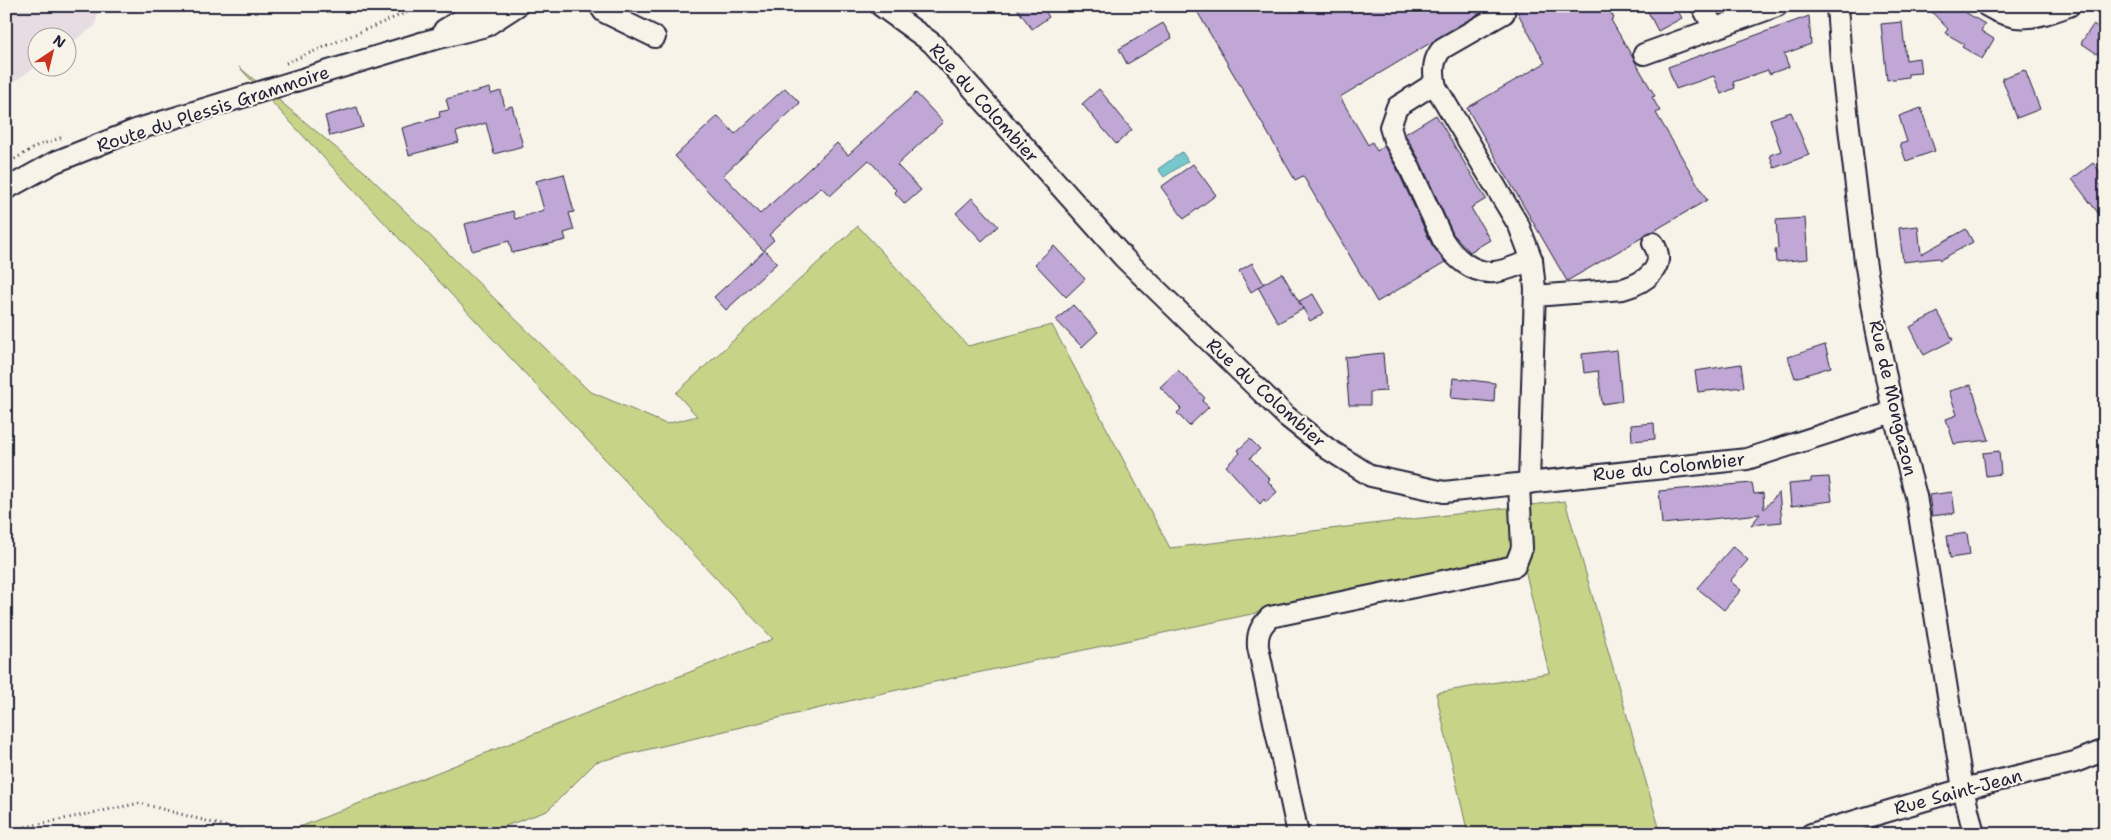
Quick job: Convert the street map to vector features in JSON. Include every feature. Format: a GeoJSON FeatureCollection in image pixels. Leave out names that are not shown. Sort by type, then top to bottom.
{"type":"FeatureCollection","features":[{"type":"Feature","properties":{"kind":"street","name":"Route du Plessis Grammoire"},"geometry":{"type":"LineString","coordinates":[[424,42],[483,6]]}},
{"type":"Feature","properties":{"kind":"street","name":"Route du Plessis Grammoire"},"geometry":{"type":"LineString","coordinates":[[6,189],[55,162],[138,129],[424,42],[486,26],[517,6]]}},
{"type":"Feature","properties":{"kind":"street"},"geometry":{"type":"LineString","coordinates":[[600,6],[604,12],[655,37]]}},
{"type":"Feature","properties":{"kind":"street","name":"Rue du Colombier"},"geometry":{"type":"LineString","coordinates":[[881,6],[932,44],[1124,258],[1286,416],[1328,449],[1371,476],[1444,492],[1747,460],[1893,412]]}},
{"type":"Feature","properties":{"kind":"street"},"geometry":{"type":"LineString","coordinates":[[1702,6],[1714,28]]}},
{"type":"Feature","properties":{"kind":"street"},"geometry":{"type":"LineString","coordinates":[[1644,54],[1778,6]]}},
{"type":"Feature","properties":{"kind":"street","name":"Rue de Mongazon"},"geometry":{"type":"LineString","coordinates":[[1837,6],[1841,61],[1866,261],[1893,412],[1916,496],[1963,789],[1974,834]]}},
{"type":"Feature","properties":{"kind":"street"},"geometry":{"type":"LineString","coordinates":[[1987,6],[2000,15],[2019,19],[2042,15],[2069,6]]}},
{"type":"Feature","properties":{"kind":"street"},"geometry":{"type":"LineString","coordinates":[[1298,834],[1258,648],[1257,636],[1262,625],[1270,617],[1515,566],[1522,548],[1535,296],[1532,260],[1519,226],[1435,83],[1434,68],[1437,54],[1443,48],[1504,13]]}},
{"type":"Feature","properties":{"kind":"street"},"geometry":{"type":"LineString","coordinates":[[1435,83],[1398,107],[1393,113],[1390,127],[1394,140],[1408,164],[1443,240],[1464,264],[1484,272],[1495,272],[1532,260]]}},
{"type":"Feature","properties":{"kind":"street"},"geometry":{"type":"LineString","coordinates":[[1535,296],[1623,289],[1633,286],[1650,275],[1657,266],[1658,254],[1653,243]]}},
{"type":"Feature","properties":{"kind":"street","name":"Rue Saint-Jean"},"geometry":{"type":"LineString","coordinates":[[1811,834],[1963,789],[2075,762],[2105,750]]}},
{"type":"Feature","properties":{"kind":"path"},"geometry":{"type":"LineString","coordinates":[[6,831],[140,802],[254,834]]}},
{"type":"Feature","properties":{"kind":"shaded area"},"geometry":{"type":"Polygon","coordinates":[[[6,6],[99,6],[95,26],[78,38],[78,28],[28,28],[28,72],[6,87],[6,6]]]}},
{"type":"Feature","properties":{"kind":"green space"},"geometry":{"type":"Polygon","coordinates":[[[239,67],[365,172],[589,391],[666,424],[697,416],[676,393],[858,226],[968,346],[1052,325],[1170,548],[1565,501],[1661,834],[1468,834],[1436,693],[1549,673],[1522,556],[874,695],[596,762],[547,811],[483,834],[282,834],[773,639],[239,67]]]}},
{"type":"Feature","properties":{"kind":"water"},"geometry":{"type":"Polygon","coordinates":[[[1182,152],[1188,161],[1164,177],[1158,169],[1182,152]]]}},
{"type":"Feature","properties":{"kind":"building"},"geometry":{"type":"Polygon","coordinates":[[[1015,6],[1042,6],[1049,17],[1032,29],[1015,6]]]}},
{"type":"Feature","properties":{"kind":"building"},"geometry":{"type":"Polygon","coordinates":[[[1194,6],[1287,6],[1291,12],[1302,6],[1492,6],[1340,97],[1368,145],[1372,142],[1377,151],[1384,146],[1397,169],[1432,245],[1445,262],[1377,302],[1303,176],[1295,180],[1194,6]]]}},
{"type":"Feature","properties":{"kind":"building"},"geometry":{"type":"Polygon","coordinates":[[[1514,6],[1607,6],[1614,18],[1611,20],[1655,96],[1652,97],[1660,111],[1656,113],[1707,200],[1567,281],[1467,108],[1545,63],[1514,6]]]}},
{"type":"Feature","properties":{"kind":"building"},"geometry":{"type":"Polygon","coordinates":[[[1645,6],[1675,6],[1682,18],[1658,31],[1645,6]]]}},
{"type":"Feature","properties":{"kind":"building"},"geometry":{"type":"Polygon","coordinates":[[[1926,6],[1955,6],[1985,24],[1981,31],[1994,39],[1982,59],[1962,47],[1964,44],[1945,33],[1948,29],[1926,6]]]}},
{"type":"Feature","properties":{"kind":"building"},"geometry":{"type":"Polygon","coordinates":[[[1809,16],[1811,44],[1784,54],[1789,67],[1769,74],[1768,70],[1733,82],[1735,88],[1721,94],[1714,76],[1676,89],[1668,67],[1809,16]]]}},
{"type":"Feature","properties":{"kind":"building"},"geometry":{"type":"Polygon","coordinates":[[[1902,22],[1906,60],[1919,58],[1921,73],[1908,74],[1908,77],[1887,80],[1881,24],[1902,22]]]}},
{"type":"Feature","properties":{"kind":"building"},"geometry":{"type":"Polygon","coordinates":[[[1163,23],[1172,38],[1127,64],[1119,49],[1163,23]]]}},
{"type":"Feature","properties":{"kind":"building"},"geometry":{"type":"Polygon","coordinates":[[[2093,25],[2105,32],[2105,59],[2081,43],[2093,25]]]}},
{"type":"Feature","properties":{"kind":"building"},"geometry":{"type":"Polygon","coordinates":[[[2025,70],[2040,109],[2017,118],[2002,78],[2025,70]]]}},
{"type":"Feature","properties":{"kind":"building"},"geometry":{"type":"Polygon","coordinates":[[[490,88],[491,94],[501,91],[505,108],[512,106],[523,146],[494,154],[486,123],[456,132],[459,142],[409,155],[402,128],[440,117],[439,112],[449,110],[446,99],[490,88]]]}},
{"type":"Feature","properties":{"kind":"building"},"geometry":{"type":"Polygon","coordinates":[[[785,88],[800,103],[723,175],[760,214],[837,143],[848,155],[916,93],[943,122],[897,165],[921,190],[905,204],[894,192],[896,190],[869,160],[830,196],[821,187],[769,235],[774,240],[763,250],[675,156],[718,116],[735,134],[785,88]]]}},
{"type":"Feature","properties":{"kind":"building"},"geometry":{"type":"Polygon","coordinates":[[[1099,89],[1132,130],[1116,144],[1082,104],[1099,89]]]}},
{"type":"Feature","properties":{"kind":"building"},"geometry":{"type":"Polygon","coordinates":[[[357,107],[363,127],[330,136],[325,116],[357,107]]]}},
{"type":"Feature","properties":{"kind":"building"},"geometry":{"type":"Polygon","coordinates":[[[1921,108],[1935,151],[1906,161],[1900,144],[1907,142],[1899,116],[1921,108]]]}},
{"type":"Feature","properties":{"kind":"building"},"geometry":{"type":"Polygon","coordinates":[[[1791,112],[1809,155],[1774,168],[1770,155],[1781,151],[1770,119],[1791,112]]]}},
{"type":"Feature","properties":{"kind":"building"},"geometry":{"type":"Polygon","coordinates":[[[1436,115],[1486,199],[1471,208],[1490,240],[1470,252],[1453,234],[1419,159],[1405,134],[1436,115]]]}},
{"type":"Feature","properties":{"kind":"building"},"geometry":{"type":"Polygon","coordinates":[[[2093,163],[2104,177],[2098,182],[2105,191],[2105,222],[2072,179],[2093,163]]]}},
{"type":"Feature","properties":{"kind":"building"},"geometry":{"type":"Polygon","coordinates":[[[1193,164],[1216,195],[1184,219],[1161,187],[1193,164]]]}},
{"type":"Feature","properties":{"kind":"building"},"geometry":{"type":"Polygon","coordinates":[[[564,174],[574,212],[569,213],[574,230],[564,233],[566,240],[512,253],[509,241],[472,251],[465,224],[513,211],[515,219],[544,210],[536,181],[564,174]]]}},
{"type":"Feature","properties":{"kind":"building"},"geometry":{"type":"Polygon","coordinates":[[[972,198],[998,226],[982,241],[956,213],[972,198]]]}},
{"type":"Feature","properties":{"kind":"building"},"geometry":{"type":"Polygon","coordinates":[[[1805,218],[1808,259],[1776,262],[1775,249],[1778,248],[1776,220],[1805,218]]]}},
{"type":"Feature","properties":{"kind":"building"},"geometry":{"type":"Polygon","coordinates":[[[1918,226],[1921,254],[1966,229],[1973,242],[1940,260],[1939,258],[1903,262],[1899,228],[1918,226]]]}},
{"type":"Feature","properties":{"kind":"building"},"geometry":{"type":"Polygon","coordinates":[[[1054,246],[1085,279],[1066,297],[1035,264],[1054,246]]]}},
{"type":"Feature","properties":{"kind":"building"},"geometry":{"type":"Polygon","coordinates":[[[765,250],[777,263],[726,310],[714,297],[765,250]]]}},
{"type":"Feature","properties":{"kind":"building"},"geometry":{"type":"Polygon","coordinates":[[[1252,263],[1264,284],[1251,292],[1239,271],[1252,263]]]}},
{"type":"Feature","properties":{"kind":"building"},"geometry":{"type":"Polygon","coordinates":[[[1282,273],[1303,309],[1278,323],[1258,287],[1282,273]]]}},
{"type":"Feature","properties":{"kind":"building"},"geometry":{"type":"Polygon","coordinates":[[[1313,294],[1324,313],[1310,321],[1299,301],[1313,294]]]}},
{"type":"Feature","properties":{"kind":"building"},"geometry":{"type":"Polygon","coordinates":[[[1073,305],[1098,332],[1082,347],[1056,320],[1073,305]]]}},
{"type":"Feature","properties":{"kind":"building"},"geometry":{"type":"Polygon","coordinates":[[[1938,312],[1953,340],[1924,355],[1910,327],[1938,312]]]}},
{"type":"Feature","properties":{"kind":"building"},"geometry":{"type":"Polygon","coordinates":[[[1825,345],[1831,367],[1795,378],[1788,357],[1825,345]]]}},
{"type":"Feature","properties":{"kind":"building"},"geometry":{"type":"Polygon","coordinates":[[[1617,350],[1622,401],[1602,404],[1598,371],[1584,373],[1582,354],[1617,350]]]}},
{"type":"Feature","properties":{"kind":"building"},"geometry":{"type":"Polygon","coordinates":[[[1383,353],[1386,391],[1370,392],[1370,405],[1349,405],[1345,357],[1383,353]]]}},
{"type":"Feature","properties":{"kind":"building"},"geometry":{"type":"Polygon","coordinates":[[[1741,364],[1744,387],[1698,392],[1695,371],[1741,364]]]}},
{"type":"Feature","properties":{"kind":"building"},"geometry":{"type":"Polygon","coordinates":[[[1178,370],[1205,398],[1202,401],[1209,407],[1189,426],[1177,413],[1181,409],[1160,387],[1178,370]]]}},
{"type":"Feature","properties":{"kind":"building"},"geometry":{"type":"Polygon","coordinates":[[[1453,378],[1495,383],[1494,402],[1451,398],[1453,378]]]}},
{"type":"Feature","properties":{"kind":"building"},"geometry":{"type":"Polygon","coordinates":[[[1971,385],[1989,440],[1954,444],[1946,419],[1957,415],[1949,391],[1971,385]]]}},
{"type":"Feature","properties":{"kind":"building"},"geometry":{"type":"Polygon","coordinates":[[[1654,423],[1655,439],[1632,441],[1631,425],[1654,423]]]}},
{"type":"Feature","properties":{"kind":"building"},"geometry":{"type":"Polygon","coordinates":[[[1250,439],[1260,449],[1250,458],[1270,479],[1268,481],[1277,492],[1266,502],[1264,499],[1260,504],[1226,466],[1240,453],[1238,450],[1250,439]]]}},
{"type":"Feature","properties":{"kind":"building"},"geometry":{"type":"Polygon","coordinates":[[[1999,451],[2001,474],[1986,476],[1983,453],[1999,451]]]}},
{"type":"Feature","properties":{"kind":"building"},"geometry":{"type":"Polygon","coordinates":[[[1829,477],[1832,501],[1791,506],[1789,484],[1811,482],[1811,478],[1829,477]]]}},
{"type":"Feature","properties":{"kind":"building"},"geometry":{"type":"Polygon","coordinates":[[[1752,483],[1754,494],[1763,493],[1764,509],[1779,492],[1782,522],[1751,525],[1760,514],[1662,524],[1659,491],[1752,483]]]}},
{"type":"Feature","properties":{"kind":"building"},"geometry":{"type":"Polygon","coordinates":[[[1952,492],[1955,513],[1932,516],[1929,495],[1952,492]]]}},
{"type":"Feature","properties":{"kind":"building"},"geometry":{"type":"Polygon","coordinates":[[[1967,533],[1970,555],[1950,558],[1947,536],[1967,533]]]}},
{"type":"Feature","properties":{"kind":"building"},"geometry":{"type":"Polygon","coordinates":[[[1733,546],[1748,560],[1730,581],[1741,590],[1724,610],[1697,588],[1733,546]]]}}]}
